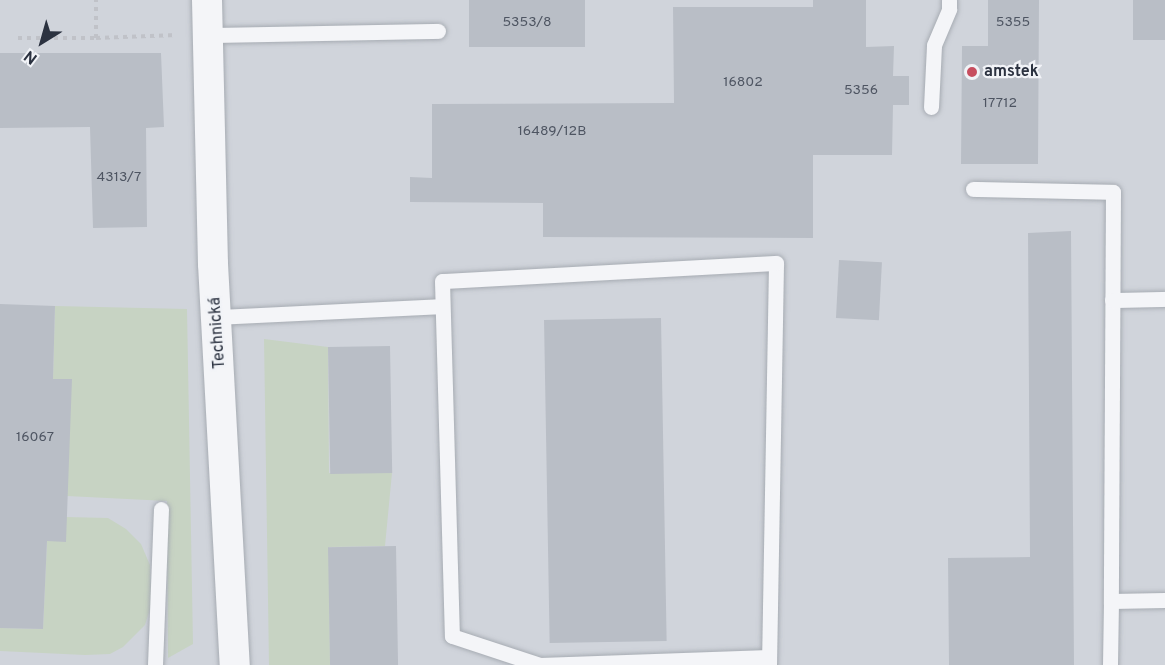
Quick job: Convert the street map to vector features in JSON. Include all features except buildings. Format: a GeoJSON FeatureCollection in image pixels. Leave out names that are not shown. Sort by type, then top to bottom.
{"type":"FeatureCollection","features":[{"type":"Feature","properties":{"kind":"street","name":"Technická"},"geometry":{"type":"LineString","coordinates":[[207,0],[213,264],[235,665]]}},
{"type":"Feature","properties":{"kind":"lane"},"geometry":{"type":"LineString","coordinates":[[931,107],[934,45],[949,9],[949,0]]}},
{"type":"Feature","properties":{"kind":"lane"},"geometry":{"type":"LineString","coordinates":[[207,35],[438,31]]}},
{"type":"Feature","properties":{"kind":"lane"},"geometry":{"type":"LineString","coordinates":[[974,189],[1113,192],[1110,665]]}},
{"type":"Feature","properties":{"kind":"lane"},"geometry":{"type":"LineString","coordinates":[[776,263],[769,661],[540,664],[453,636],[442,281],[776,263]]}},
{"type":"Feature","properties":{"kind":"lane"},"geometry":{"type":"LineString","coordinates":[[1112,300],[1165,300]]}},
{"type":"Feature","properties":{"kind":"lane"},"geometry":{"type":"LineString","coordinates":[[217,317],[442,306]]}},
{"type":"Feature","properties":{"kind":"lane"},"geometry":{"type":"LineString","coordinates":[[155,665],[160,509]]}},
{"type":"Feature","properties":{"kind":"lane"},"geometry":{"type":"LineString","coordinates":[[1111,601],[1165,600]]}},
{"type":"Feature","properties":{"kind":"path"},"geometry":{"type":"LineString","coordinates":[[96,0],[96,38]]}},
{"type":"Feature","properties":{"kind":"path"},"geometry":{"type":"LineString","coordinates":[[18,38],[177,35]]}},
{"type":"Feature","properties":{"kind":"shaded area"},"geometry":{"type":"Polygon","coordinates":[[[0,0],[1165,0],[1165,665],[0,665],[0,0]]]}},
{"type":"Feature","properties":{"kind":"green space"},"geometry":{"type":"Polygon","coordinates":[[[55,306],[187,309],[193,644],[168,658],[167,501],[67,496],[71,379],[53,379],[55,306]]]}},
{"type":"Feature","properties":{"kind":"green space"},"geometry":{"type":"Polygon","coordinates":[[[264,339],[328,347],[329,473],[392,473],[385,546],[329,547],[330,665],[269,665],[264,339]]]}},
{"type":"Feature","properties":{"kind":"green space"},"geometry":{"type":"Polygon","coordinates":[[[66,517],[108,518],[126,529],[141,544],[150,565],[151,606],[145,625],[123,647],[110,654],[0,651],[0,628],[43,629],[47,541],[66,541],[66,517]]]}},
{"type":"Feature","properties":{"kind":"place","name":"amstek"},"geometry":{"type":"Point","coordinates":[972,72]}}]}
